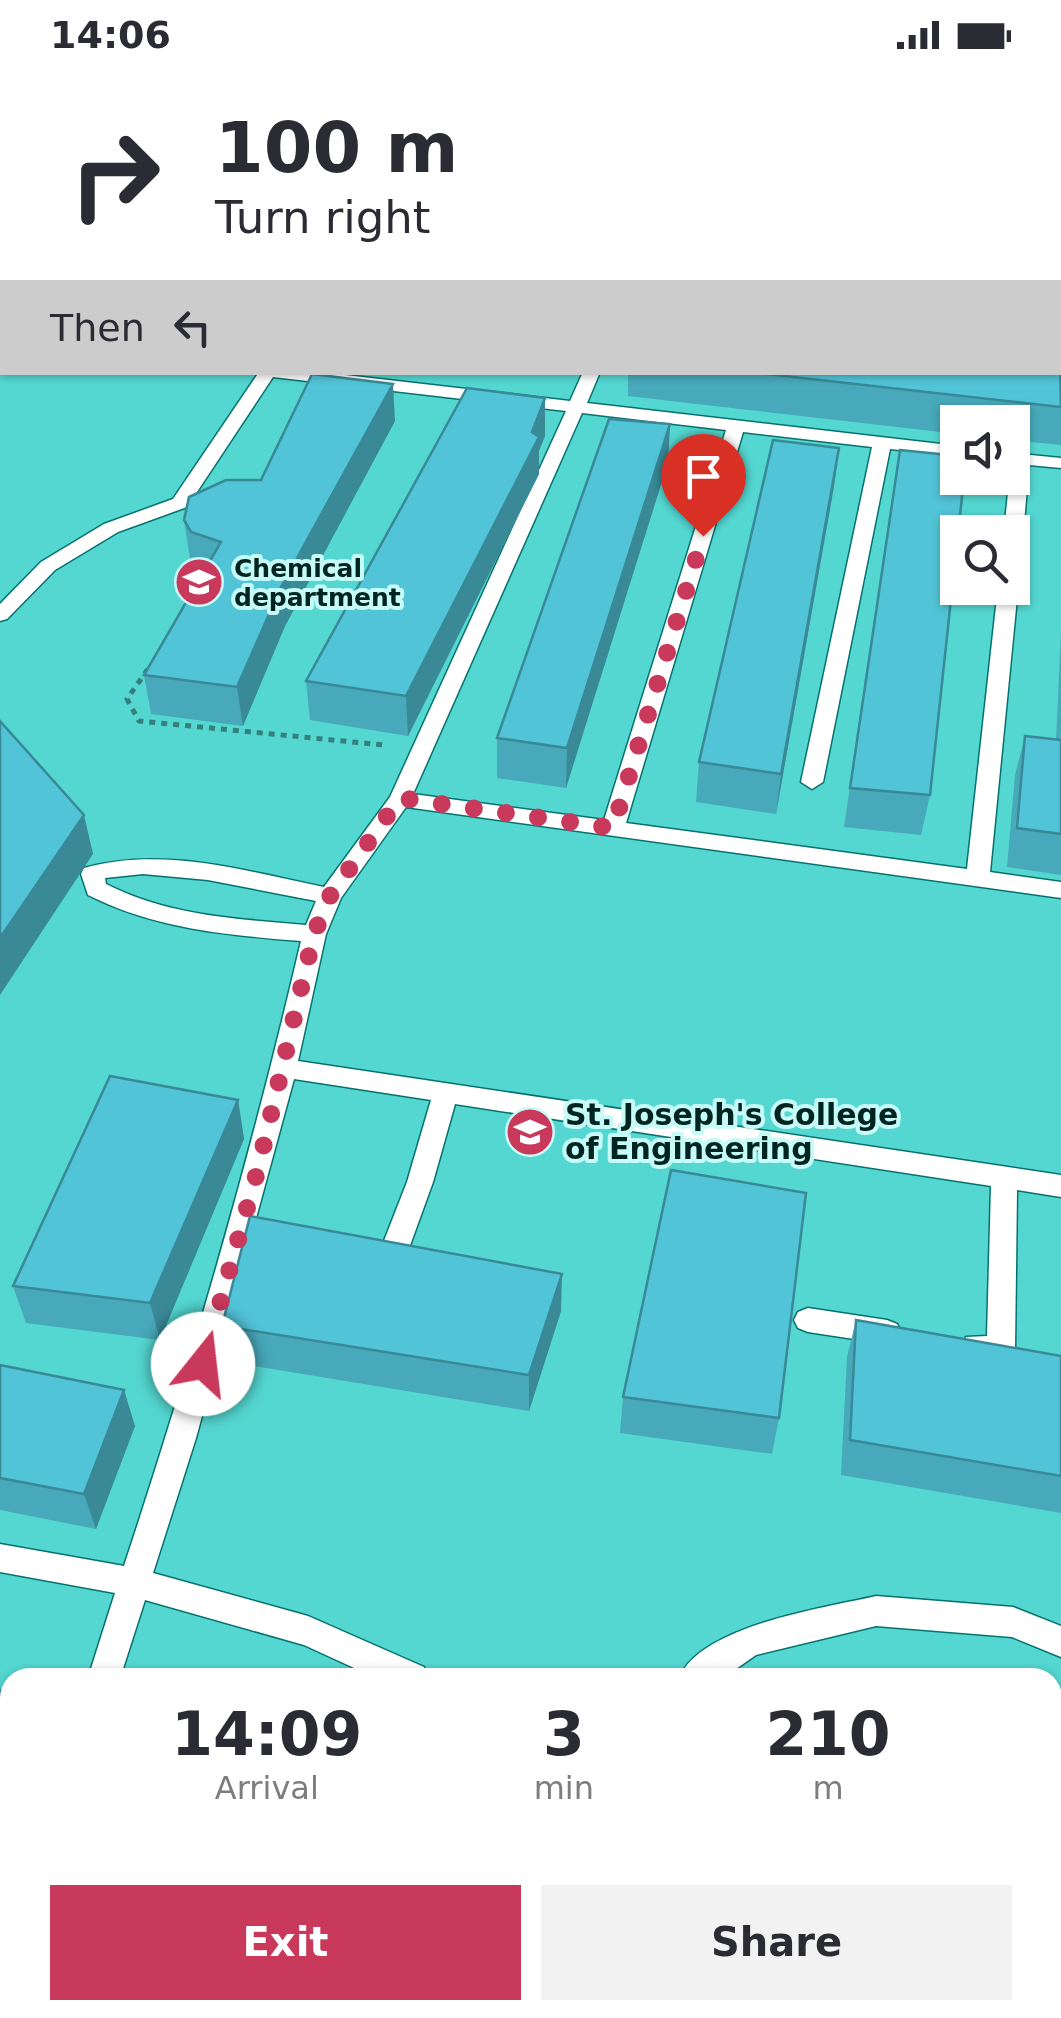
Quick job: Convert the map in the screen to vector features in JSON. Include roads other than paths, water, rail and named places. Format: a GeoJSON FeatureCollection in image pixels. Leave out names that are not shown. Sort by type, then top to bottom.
{"type":"FeatureCollection","features":[{"type":"Feature","properties":{"kind":"lane"},"geometry":{"type":"LineString","coordinates":[[0,615],[48,566],[110,528],[180,503],[267,375]]}},
{"type":"Feature","properties":{"kind":"lane"},"geometry":{"type":"LineString","coordinates":[[295,375],[940,450]]}},
{"type":"Feature","properties":{"kind":"lane"},"geometry":{"type":"LineString","coordinates":[[107,1668],[187,1420],[284,1068],[314,934],[330,896],[400,798],[412,774],[591,375]]}},
{"type":"Feature","properties":{"kind":"lane"},"geometry":{"type":"LineString","coordinates":[[613,828],[736,426]]}},
{"type":"Feature","properties":{"kind":"lane"},"geometry":{"type":"LineString","coordinates":[[812,782],[882,443]]}},
{"type":"Feature","properties":{"kind":"lane"},"geometry":{"type":"LineString","coordinates":[[1030,459],[1061,463]]}},
{"type":"Feature","properties":{"kind":"lane"},"geometry":{"type":"LineString","coordinates":[[978,878],[1006,605]]}},
{"type":"Feature","properties":{"kind":"lane"},"geometry":{"type":"LineString","coordinates":[[400,798],[1061,890]]}},
{"type":"Feature","properties":{"kind":"lane"},"geometry":{"type":"LineString","coordinates":[[314,934],[223,925],[126,907],[96,889],[92,874],[110,866],[149,864],[330,896]]}},
{"type":"Feature","properties":{"kind":"lane"},"geometry":{"type":"LineString","coordinates":[[284,1068],[1061,1186]]}},
{"type":"Feature","properties":{"kind":"lane"},"geometry":{"type":"LineString","coordinates":[[394,1251],[420,1182],[446,1091]]}},
{"type":"Feature","properties":{"kind":"lane"},"geometry":{"type":"LineString","coordinates":[[1001,1351],[1004,1178]]}},
{"type":"Feature","properties":{"kind":"lane"},"geometry":{"type":"LineString","coordinates":[[808,1320],[914,1336]]}},
{"type":"Feature","properties":{"kind":"lane"},"geometry":{"type":"LineString","coordinates":[[949,1342],[1031,1356]]}},
{"type":"Feature","properties":{"kind":"lane"},"geometry":{"type":"LineString","coordinates":[[0,1558],[133,1582],[308,1631],[391,1668]]}},
{"type":"Feature","properties":{"kind":"lane"},"geometry":{"type":"LineString","coordinates":[[710,1668],[748,1642],[876,1611],[1013,1622],[1061,1642]]}},
{"type":"Feature","properties":{"kind":"place","name":"Chemical department"},"geometry":{"type":"Point","coordinates":[199,582]}},
{"type":"Feature","properties":{"kind":"place","name":"St. Joseph's College of Engineering"},"geometry":{"type":"Point","coordinates":[530,1132]}}]}
